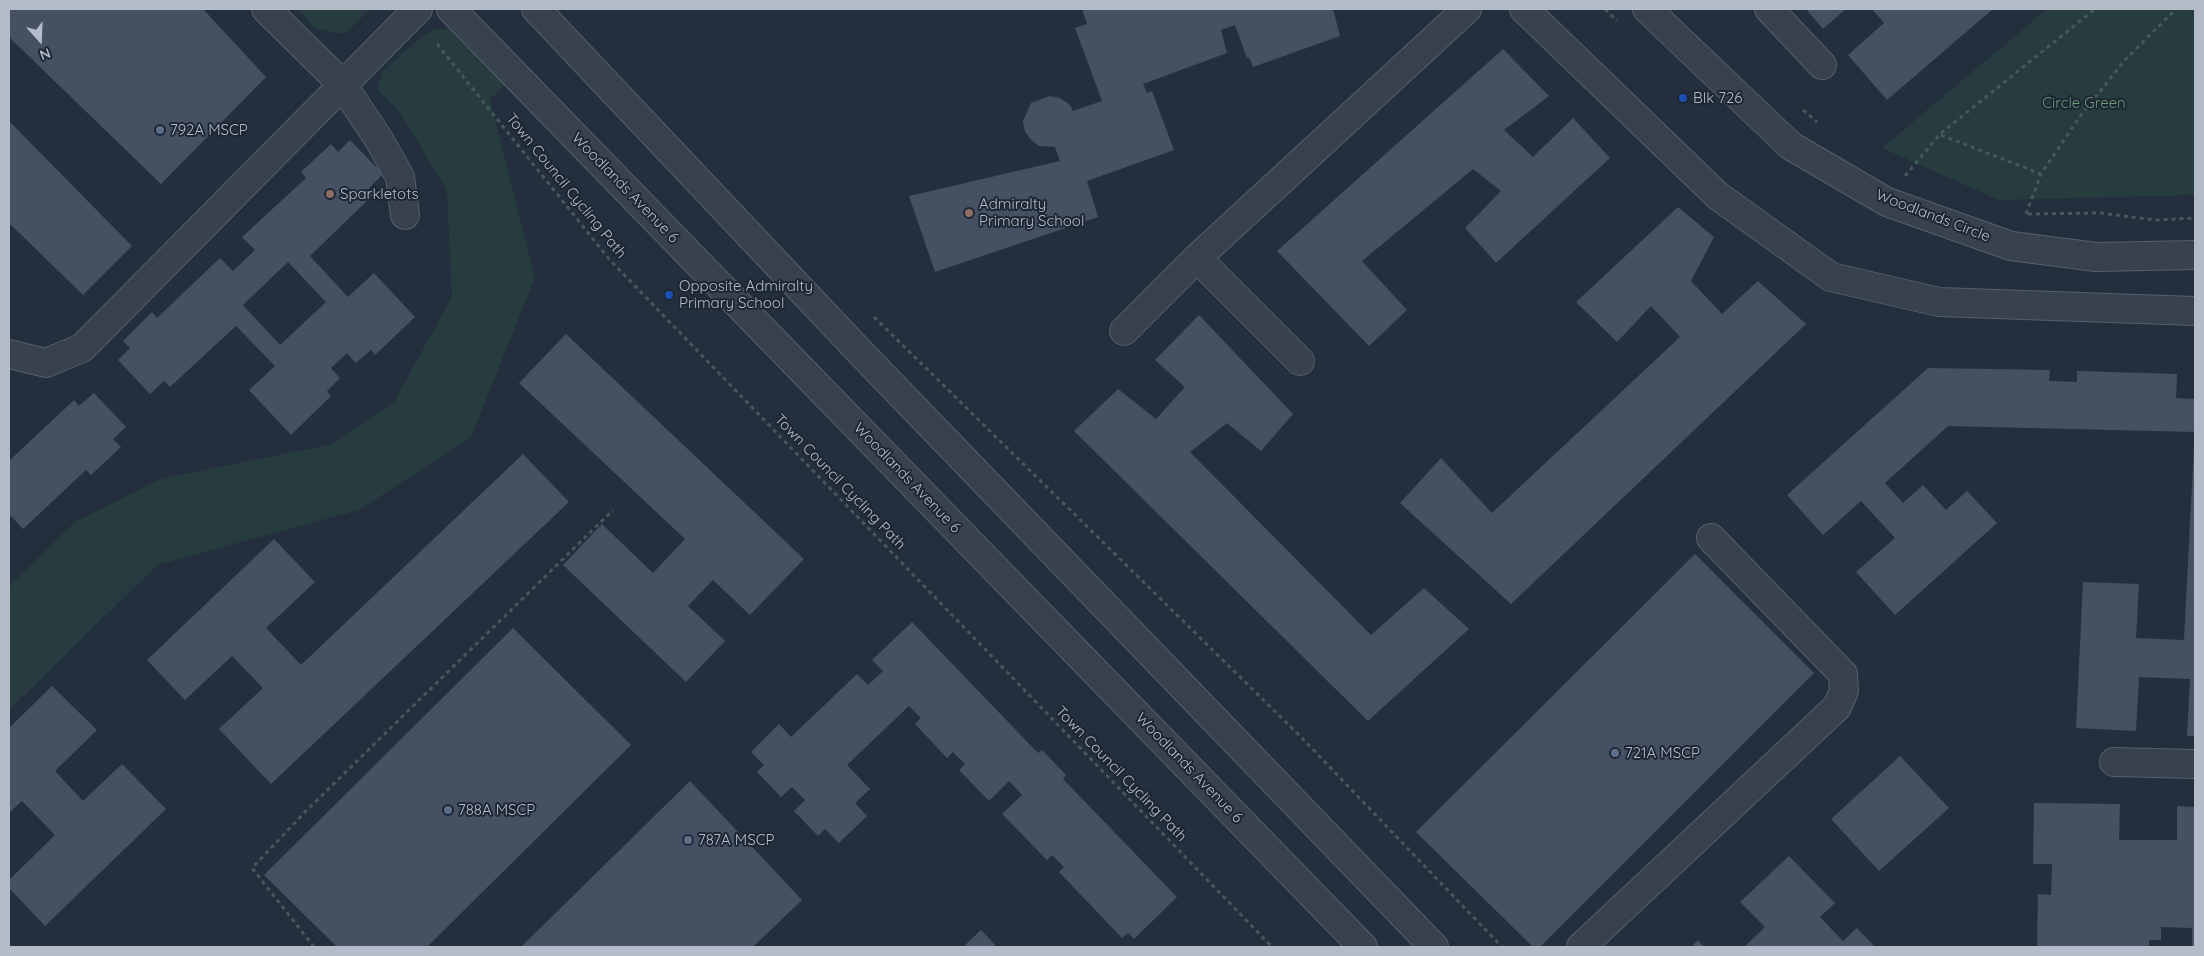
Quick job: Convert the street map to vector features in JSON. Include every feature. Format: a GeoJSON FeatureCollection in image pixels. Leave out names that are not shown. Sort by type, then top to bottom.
{"type":"FeatureCollection","features":[{"type":"Feature","properties":{"kind":"street"},"geometry":{"type":"LineString","coordinates":[[266,9],[342,84],[378,138],[400,177],[405,215]]}},
{"type":"Feature","properties":{"kind":"street","name":"Woodlands Avenue 6"},"geometry":{"type":"LineString","coordinates":[[451,9],[1363,947]]}},
{"type":"Feature","properties":{"kind":"street"},"geometry":{"type":"LineString","coordinates":[[536,9],[860,352],[1434,947]]}},
{"type":"Feature","properties":{"kind":"street"},"geometry":{"type":"LineString","coordinates":[[1124,331],[1197,258],[1467,9]]}},
{"type":"Feature","properties":{"kind":"street"},"geometry":{"type":"LineString","coordinates":[[1524,9],[1718,196],[1831,277],[1939,302],[2195,311]]}},
{"type":"Feature","properties":{"kind":"street"},"geometry":{"type":"LineString","coordinates":[[1769,9],[1822,65]]}},
{"type":"Feature","properties":{"kind":"street","name":"Woodlands Circle"},"geometry":{"type":"LineString","coordinates":[[1651,10],[1791,146],[1887,202],[2010,246],[2096,257],[2195,256]]}},
{"type":"Feature","properties":{"kind":"street"},"geometry":{"type":"LineString","coordinates":[[9,354],[46,363],[82,348],[414,12]]}},
{"type":"Feature","properties":{"kind":"street"},"geometry":{"type":"LineString","coordinates":[[1197,258],[1300,361]]}},
{"type":"Feature","properties":{"kind":"street"},"geometry":{"type":"LineString","coordinates":[[1581,947],[1837,707],[1844,691],[1842,674],[1711,538]]}},
{"type":"Feature","properties":{"kind":"street"},"geometry":{"type":"LineString","coordinates":[[2114,762],[2195,764]]}},
{"type":"Feature","properties":{"kind":"path"},"geometry":{"type":"LineString","coordinates":[[1909,182],[1902,179],[1940,134],[2095,9]]}},
{"type":"Feature","properties":{"kind":"path"},"geometry":{"type":"LineString","coordinates":[[2010,246],[2026,214],[2041,174],[2081,115],[2125,60],[2176,9]]}},
{"type":"Feature","properties":{"kind":"path","name":"Town Council Cycling Path"},"geometry":{"type":"LineString","coordinates":[[414,12],[609,259],[1272,947]]}},
{"type":"Feature","properties":{"kind":"path"},"geometry":{"type":"LineString","coordinates":[[1801,108],[1822,126]]}},
{"type":"Feature","properties":{"kind":"path"},"geometry":{"type":"LineString","coordinates":[[1940,134],[2041,174]]}},
{"type":"Feature","properties":{"kind":"path"},"geometry":{"type":"LineString","coordinates":[[2017,212],[2026,214],[2100,213],[2156,220],[2195,218]]}},
{"type":"Feature","properties":{"kind":"path"},"geometry":{"type":"LineString","coordinates":[[868,311],[1302,738],[1502,947]]}},
{"type":"Feature","properties":{"kind":"path"},"geometry":{"type":"LineString","coordinates":[[314,947],[252,868],[306,811],[613,510]]}},
{"type":"Feature","properties":{"kind":"green space"},"geometry":{"type":"Polygon","coordinates":[[[297,9],[370,9],[345,34],[317,29],[297,9]]]}},
{"type":"Feature","properties":{"kind":"green space","name":"Circle Green"},"geometry":{"type":"Polygon","coordinates":[[[2047,9],[2195,9],[2195,195],[1999,200],[1882,148],[2047,9]]]}},
{"type":"Feature","properties":{"kind":"green space"},"geometry":{"type":"Polygon","coordinates":[[[435,29],[461,30],[511,80],[490,99],[535,278],[471,437],[359,510],[157,565],[9,710],[9,586],[75,522],[160,479],[329,445],[394,402],[452,297],[447,191],[399,111],[377,89],[382,72],[422,36],[435,29]]]}},
{"type":"Feature","properties":{"kind":"building","name":"792A MSCP"},"geometry":{"type":"Polygon","coordinates":[[[9,9],[203,9],[266,77],[161,184],[9,37],[9,9]]]}},
{"type":"Feature","properties":{"kind":"building"},"geometry":{"type":"Polygon","coordinates":[[[1082,9],[1333,9],[1340,36],[1253,67],[1249,57],[1247,58],[1235,25],[1221,30],[1227,53],[1143,84],[1147,93],[1152,91],[1174,150],[1087,181],[1098,217],[935,272],[909,196],[1060,161],[1055,147],[1039,146],[1025,132],[1023,121],[1031,103],[1050,96],[1060,98],[1069,104],[1073,111],[1102,101],[1075,28],[1087,24],[1082,9]]]}},
{"type":"Feature","properties":{"kind":"building"},"geometry":{"type":"Polygon","coordinates":[[[1806,9],[1846,9],[1823,29],[1806,9]]]}},
{"type":"Feature","properties":{"kind":"building"},"geometry":{"type":"Polygon","coordinates":[[[1872,9],[1993,9],[1887,100],[1848,55],[1884,23],[1872,9]]]}},
{"type":"Feature","properties":{"kind":"building"},"geometry":{"type":"Polygon","coordinates":[[[1503,49],[1549,96],[1504,130],[1533,157],[1573,118],[1610,158],[1496,263],[1465,228],[1501,191],[1473,169],[1362,261],[1407,310],[1369,346],[1277,251],[1503,49]]]}},
{"type":"Feature","properties":{"kind":"building"},"geometry":{"type":"Polygon","coordinates":[[[9,121],[132,246],[83,295],[9,223],[9,121]]]}},
{"type":"Feature","properties":{"kind":"building"},"geometry":{"type":"Polygon","coordinates":[[[350,140],[383,174],[369,188],[374,194],[310,256],[348,297],[374,273],[415,317],[375,355],[371,350],[356,363],[347,353],[331,368],[340,378],[327,391],[331,396],[291,435],[249,390],[275,366],[236,326],[170,387],[164,381],[150,394],[118,360],[130,348],[123,341],[152,312],[157,318],[220,258],[233,271],[255,250],[242,237],[306,178],[301,172],[331,144],[338,152],[350,140]],[[288,262],[243,305],[280,345],[326,302],[288,262]]]}},
{"type":"Feature","properties":{"kind":"building"},"geometry":{"type":"Polygon","coordinates":[[[1678,207],[1714,237],[1691,281],[1722,314],[1758,281],[1806,324],[1511,604],[1400,503],[1441,458],[1492,513],[1680,337],[1651,306],[1617,342],[1576,302],[1678,207]]]}},
{"type":"Feature","properties":{"kind":"building"},"geometry":{"type":"Polygon","coordinates":[[[1199,315],[1293,414],[1261,451],[1227,423],[1190,452],[1371,635],[1424,588],[1469,629],[1368,721],[1074,431],[1118,389],[1156,419],[1185,387],[1155,360],[1199,315]]]}},
{"type":"Feature","properties":{"kind":"building"},"geometry":{"type":"Polygon","coordinates":[[[566,334],[804,559],[750,615],[713,580],[688,606],[725,641],[686,682],[563,565],[602,524],[653,573],[685,539],[519,383],[566,334]]]}},
{"type":"Feature","properties":{"kind":"building"},"geometry":{"type":"Polygon","coordinates":[[[1928,368],[2050,370],[2049,381],[2077,382],[2077,371],[2177,374],[2176,398],[2195,399],[2195,432],[1948,426],[1885,483],[1903,503],[1923,485],[1946,510],[1967,491],[1997,523],[1895,615],[1856,572],[1895,538],[1861,501],[1823,535],[1787,495],[1928,368]]]}},
{"type":"Feature","properties":{"kind":"building"},"geometry":{"type":"Polygon","coordinates":[[[94,393],[126,427],[113,439],[121,447],[91,475],[86,470],[23,529],[11,516],[9,518],[9,461],[74,400],[79,406],[94,393]]]}},
{"type":"Feature","properties":{"kind":"building"},"geometry":{"type":"Polygon","coordinates":[[[2194,445],[2195,736],[2187,736],[2190,679],[2139,677],[2136,731],[2076,728],[2083,582],[2139,584],[2136,638],[2184,640],[2194,445]]]}},
{"type":"Feature","properties":{"kind":"building"},"geometry":{"type":"Polygon","coordinates":[[[523,454],[569,502],[271,784],[219,729],[263,688],[232,656],[185,700],[147,660],[274,539],[315,582],[266,628],[301,665],[523,454]]]}},
{"type":"Feature","properties":{"kind":"building","name":"721A MSCP"},"geometry":{"type":"Polygon","coordinates":[[[1695,554],[1814,673],[1540,947],[1533,947],[1416,832],[1695,554]]]}},
{"type":"Feature","properties":{"kind":"building"},"geometry":{"type":"Polygon","coordinates":[[[912,622],[1038,753],[1042,750],[1066,775],[1063,779],[1177,897],[1134,939],[1128,933],[1122,938],[1059,872],[1064,867],[1052,855],[1047,860],[1002,814],[1022,795],[1009,781],[989,801],[959,770],[965,764],[953,752],[947,758],[915,724],[921,718],[909,706],[847,765],[870,789],[855,803],[867,816],[839,843],[825,829],[818,836],[794,811],[805,800],[792,787],[781,797],[757,772],[764,765],[751,752],[779,724],[791,737],[857,674],[868,685],[883,671],[872,660],[912,622]]]}},
{"type":"Feature","properties":{"kind":"building","name":"788A MSCP"},"geometry":{"type":"Polygon","coordinates":[[[513,628],[631,745],[427,947],[337,947],[264,875],[513,628]]]}},
{"type":"Feature","properties":{"kind":"building"},"geometry":{"type":"Polygon","coordinates":[[[52,686],[97,730],[55,771],[83,801],[122,764],[166,809],[45,926],[9,888],[9,880],[55,835],[22,801],[9,813],[9,728],[52,686]]]}},
{"type":"Feature","properties":{"kind":"building"},"geometry":{"type":"Polygon","coordinates":[[[1900,756],[1949,808],[1879,871],[1831,819],[1900,756]]]}},
{"type":"Feature","properties":{"kind":"building","name":"787A MSCP"},"geometry":{"type":"Polygon","coordinates":[[[690,781],[802,900],[753,947],[521,947],[690,781]]]}},
{"type":"Feature","properties":{"kind":"building"},"geometry":{"type":"Polygon","coordinates":[[[2034,803],[2120,804],[2119,840],[2177,840],[2177,806],[2195,807],[2195,947],[2192,947],[2192,928],[2161,927],[2161,940],[2149,940],[2149,947],[2037,947],[2038,894],[2051,895],[2052,864],[2033,864],[2034,803]]]}},
{"type":"Feature","properties":{"kind":"building"},"geometry":{"type":"Polygon","coordinates":[[[1789,856],[1835,903],[1820,917],[1843,941],[1857,928],[1875,947],[1744,947],[1765,927],[1740,902],[1789,856]]]}},
{"type":"Feature","properties":{"kind":"building"},"geometry":{"type":"Polygon","coordinates":[[[981,930],[997,947],[963,947],[981,930]]]}},
{"type":"Feature","properties":{"kind":"building"},"geometry":{"type":"Polygon","coordinates":[[[1698,940],[1704,947],[1691,947],[1698,940]]]}},
{"type":"Feature","properties":{"kind":"place","name":"Blk 726"},"geometry":{"type":"Point","coordinates":[1683,98]}},
{"type":"Feature","properties":{"kind":"place","name":"792A MSCP"},"geometry":{"type":"Point","coordinates":[160,130]}},
{"type":"Feature","properties":{"kind":"place","name":"Sparkletots"},"geometry":{"type":"Point","coordinates":[330,194]}},
{"type":"Feature","properties":{"kind":"place","name":"Admiralty Primary School"},"geometry":{"type":"Point","coordinates":[969,213]}},
{"type":"Feature","properties":{"kind":"place","name":"Opposite Admiralty Primary School"},"geometry":{"type":"Point","coordinates":[669,295]}},
{"type":"Feature","properties":{"kind":"place","name":"721A MSCP"},"geometry":{"type":"Point","coordinates":[1615,753]}},
{"type":"Feature","properties":{"kind":"place","name":"788A MSCP"},"geometry":{"type":"Point","coordinates":[448,810]}},
{"type":"Feature","properties":{"kind":"place","name":"787A MSCP"},"geometry":{"type":"Point","coordinates":[688,840]}}]}
